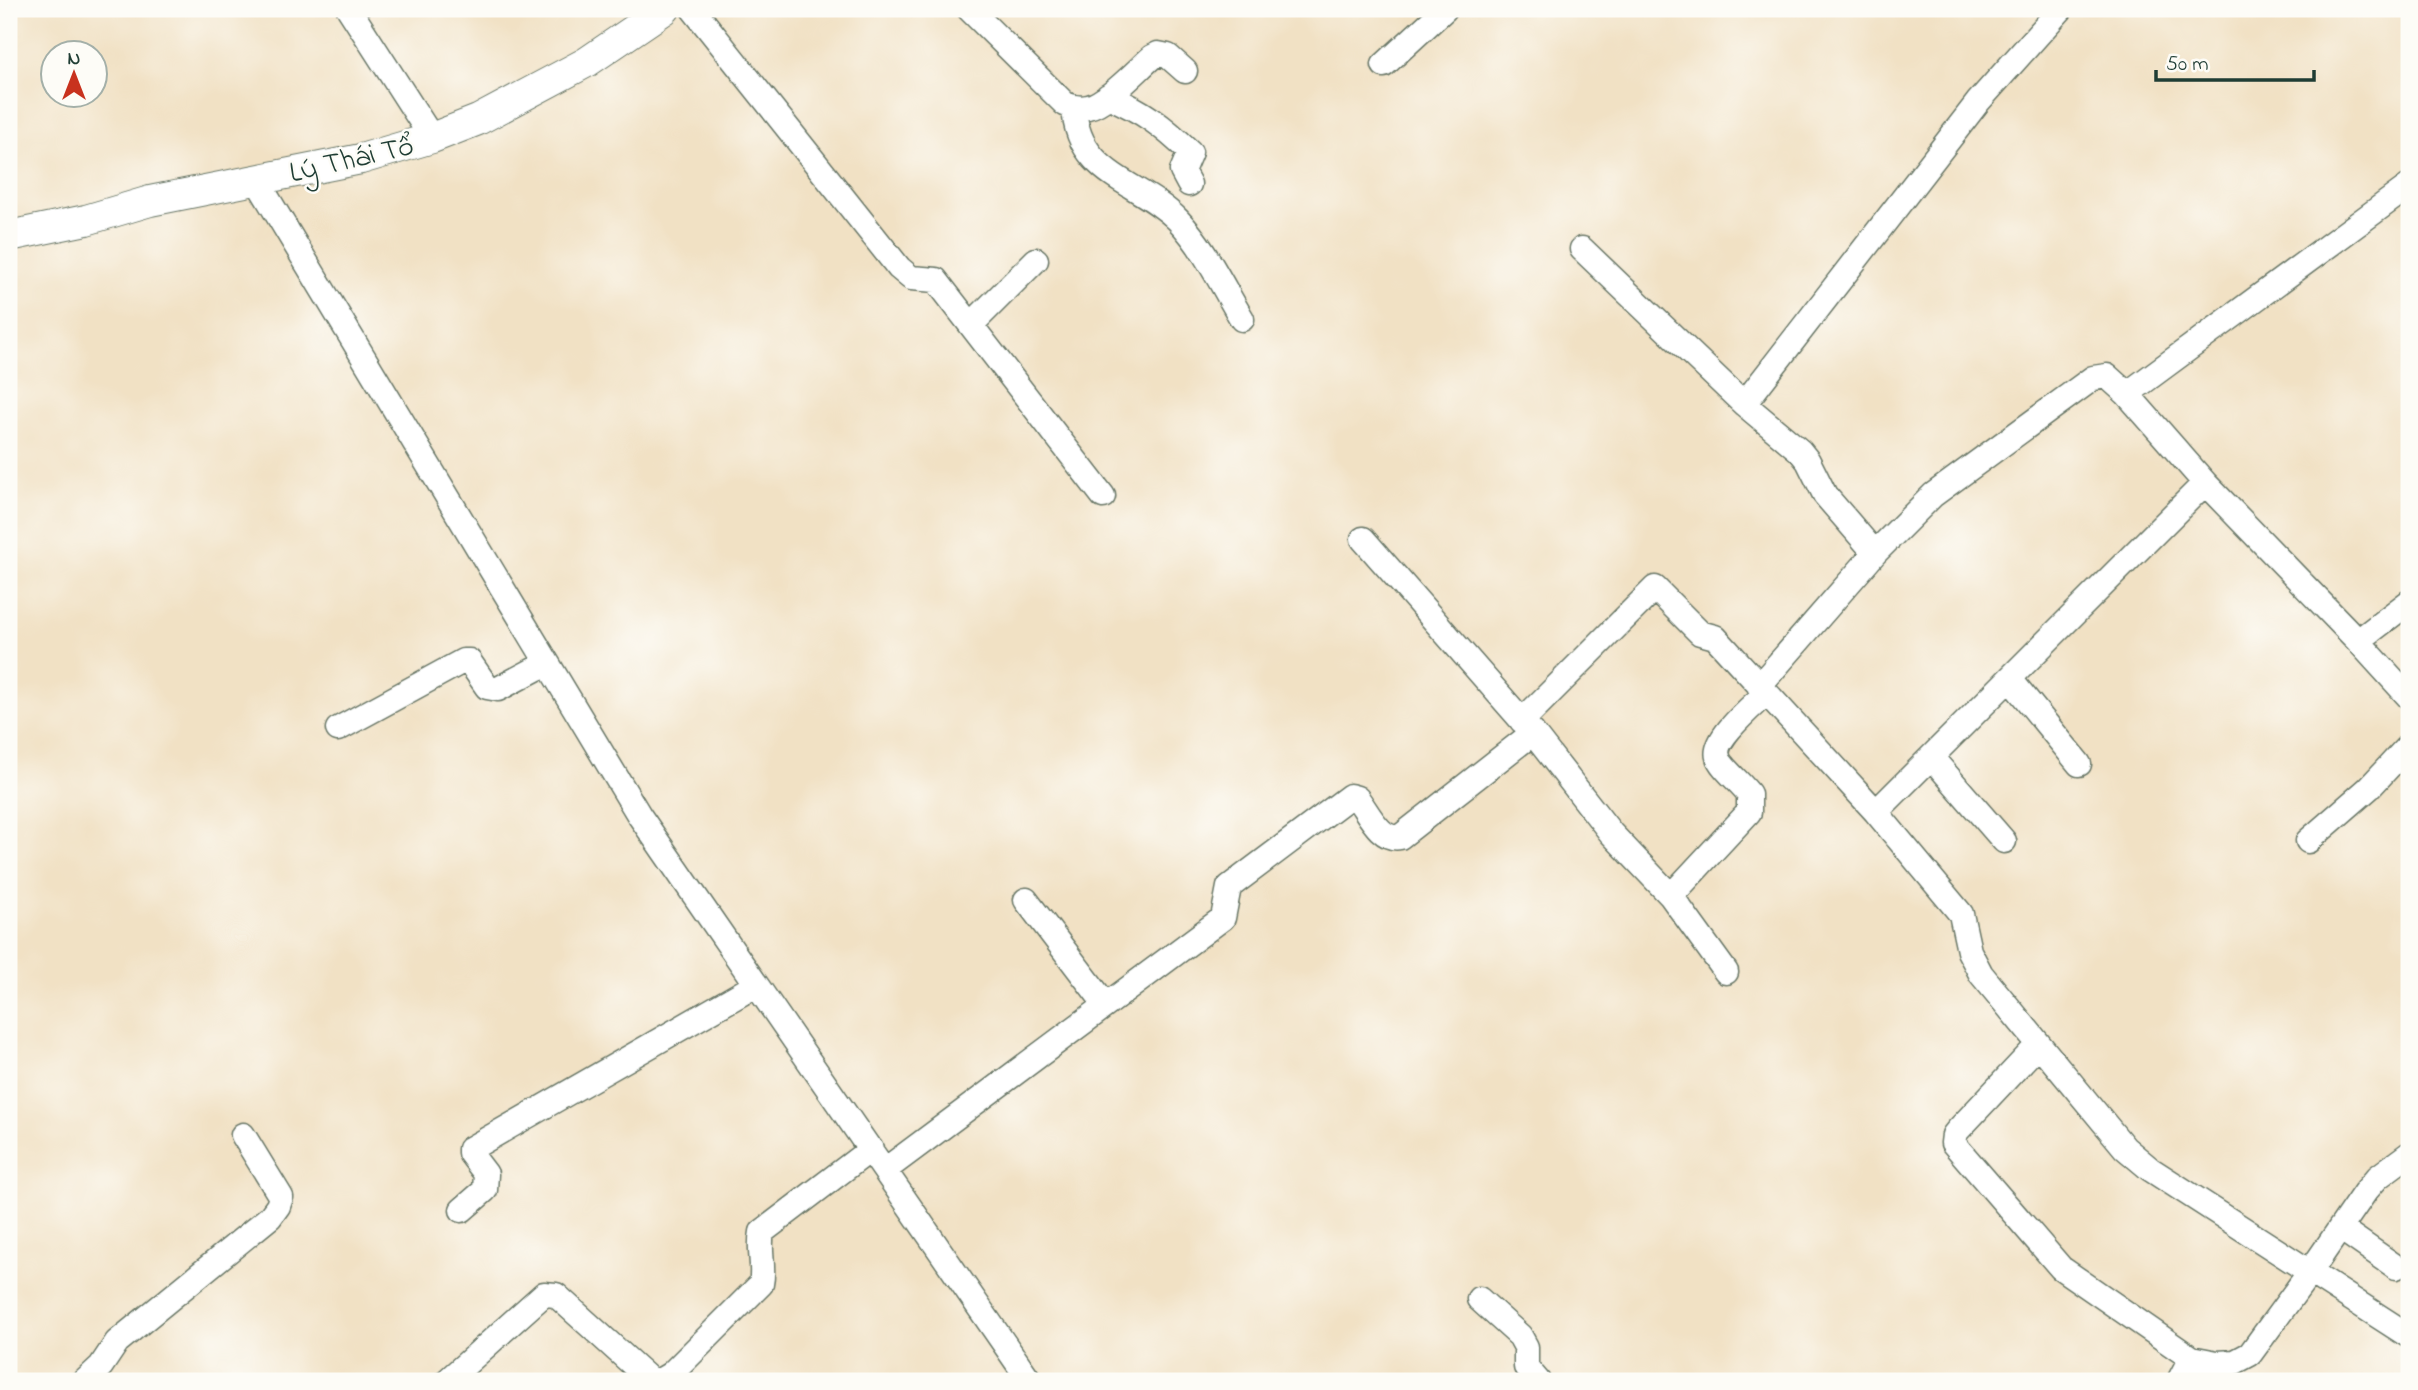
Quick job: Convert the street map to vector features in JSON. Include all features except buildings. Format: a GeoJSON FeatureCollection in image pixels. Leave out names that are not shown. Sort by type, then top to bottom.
{"type":"FeatureCollection","features":[{"type":"Feature","properties":{"kind":"main road","name":"Lý Thái Tổ"},"geometry":{"type":"LineString","coordinates":[[9,236],[86,220],[150,201],[361,159],[432,138],[478,120],[587,62],[665,9]]}},
{"type":"Feature","properties":{"kind":"street"},"geometry":{"type":"LineString","coordinates":[[349,9],[432,138]]}},
{"type":"Feature","properties":{"kind":"street"},"geometry":{"type":"LineString","coordinates":[[693,9],[898,268],[911,278],[936,281],[1103,496]]}},
{"type":"Feature","properties":{"kind":"street"},"geometry":{"type":"LineString","coordinates":[[969,9],[1065,104],[1074,107],[1090,107],[1108,96],[1158,54],[1168,56],[1185,71]]}},
{"type":"Feature","properties":{"kind":"street"},"geometry":{"type":"LineString","coordinates":[[1384,65],[1446,9]]}},
{"type":"Feature","properties":{"kind":"street"},"geometry":{"type":"LineString","coordinates":[[1744,404],[1978,102],[2061,9]]}},
{"type":"Feature","properties":{"kind":"street"},"geometry":{"type":"LineString","coordinates":[[1108,96],[1161,124],[1190,152],[1182,170],[1189,184]]}},
{"type":"Feature","properties":{"kind":"street"},"geometry":{"type":"LineString","coordinates":[[1074,107],[1075,123],[1099,165],[1177,220],[1201,251],[1242,319]]}},
{"type":"Feature","properties":{"kind":"street"},"geometry":{"type":"LineString","coordinates":[[256,179],[639,815],[1030,1381]]}},
{"type":"Feature","properties":{"kind":"street"},"geometry":{"type":"LineString","coordinates":[[2127,394],[2409,186]]}},
{"type":"Feature","properties":{"kind":"street"},"geometry":{"type":"LineString","coordinates":[[1582,249],[1744,404],[1800,451],[1825,495],[1875,553]]}},
{"type":"Feature","properties":{"kind":"street"},"geometry":{"type":"LineString","coordinates":[[971,326],[1036,260]]}},
{"type":"Feature","properties":{"kind":"street"},"geometry":{"type":"LineString","coordinates":[[1671,896],[1749,812],[1749,794],[1718,758],[1717,749],[1723,737],[1875,553],[1933,495],[2093,377],[2107,376],[2127,394],[2205,483],[2409,697]]}},
{"type":"Feature","properties":{"kind":"street"},"geometry":{"type":"LineString","coordinates":[[1877,812],[2205,483]]}},
{"type":"Feature","properties":{"kind":"street"},"geometry":{"type":"LineString","coordinates":[[1363,539],[1528,727],[1611,833],[1671,896],[1726,972]]}},
{"type":"Feature","properties":{"kind":"street"},"geometry":{"type":"LineString","coordinates":[[447,1381],[544,1294],[550,1293],[556,1295],[647,1380],[659,1381],[671,1374],[761,1284],[764,1271],[760,1240],[762,1232],[878,1159],[1106,1005],[1223,918],[1229,887],[1350,796],[1357,798],[1385,835],[1394,839],[1400,837],[1528,727],[1655,588],[1700,633],[1714,636],[1877,812],[1961,914],[1969,951],[1981,974],[2125,1148],[2141,1162],[2409,1336]]}},
{"type":"Feature","properties":{"kind":"street"},"geometry":{"type":"LineString","coordinates":[[2358,641],[2409,602]]}},
{"type":"Feature","properties":{"kind":"street"},"geometry":{"type":"LineString","coordinates":[[338,729],[463,661],[469,661],[487,687],[498,689],[547,663]]}},
{"type":"Feature","properties":{"kind":"street"},"geometry":{"type":"LineString","coordinates":[[2010,679],[2079,764]]}},
{"type":"Feature","properties":{"kind":"street"},"geometry":{"type":"LineString","coordinates":[[2308,841],[2369,788],[2409,745]]}},
{"type":"Feature","properties":{"kind":"street"},"geometry":{"type":"LineString","coordinates":[[1931,757],[2004,841]]}},
{"type":"Feature","properties":{"kind":"street"},"geometry":{"type":"LineString","coordinates":[[1026,900],[1106,1005]]}},
{"type":"Feature","properties":{"kind":"street"},"geometry":{"type":"LineString","coordinates":[[462,1210],[485,1190],[486,1174],[470,1153],[470,1149],[756,985]]}},
{"type":"Feature","properties":{"kind":"street"},"geometry":{"type":"LineString","coordinates":[[2038,1045],[1958,1130],[1953,1143],[2062,1268],[2191,1358],[2217,1363],[2235,1362],[2250,1354],[2365,1192],[2378,1177],[2409,1154]]}},
{"type":"Feature","properties":{"kind":"street"},"geometry":{"type":"LineString","coordinates":[[85,1381],[101,1366],[117,1342],[270,1217],[278,1206],[281,1197],[243,1135]]}},
{"type":"Feature","properties":{"kind":"street"},"geometry":{"type":"LineString","coordinates":[[2340,1228],[2396,1267]]}},
{"type":"Feature","properties":{"kind":"street"},"geometry":{"type":"LineString","coordinates":[[1479,1299],[1520,1336],[1526,1347],[1526,1367],[1538,1381]]}},
{"type":"Feature","properties":{"kind":"street"},"geometry":{"type":"LineString","coordinates":[[2179,1381],[2191,1358]]}}]}
